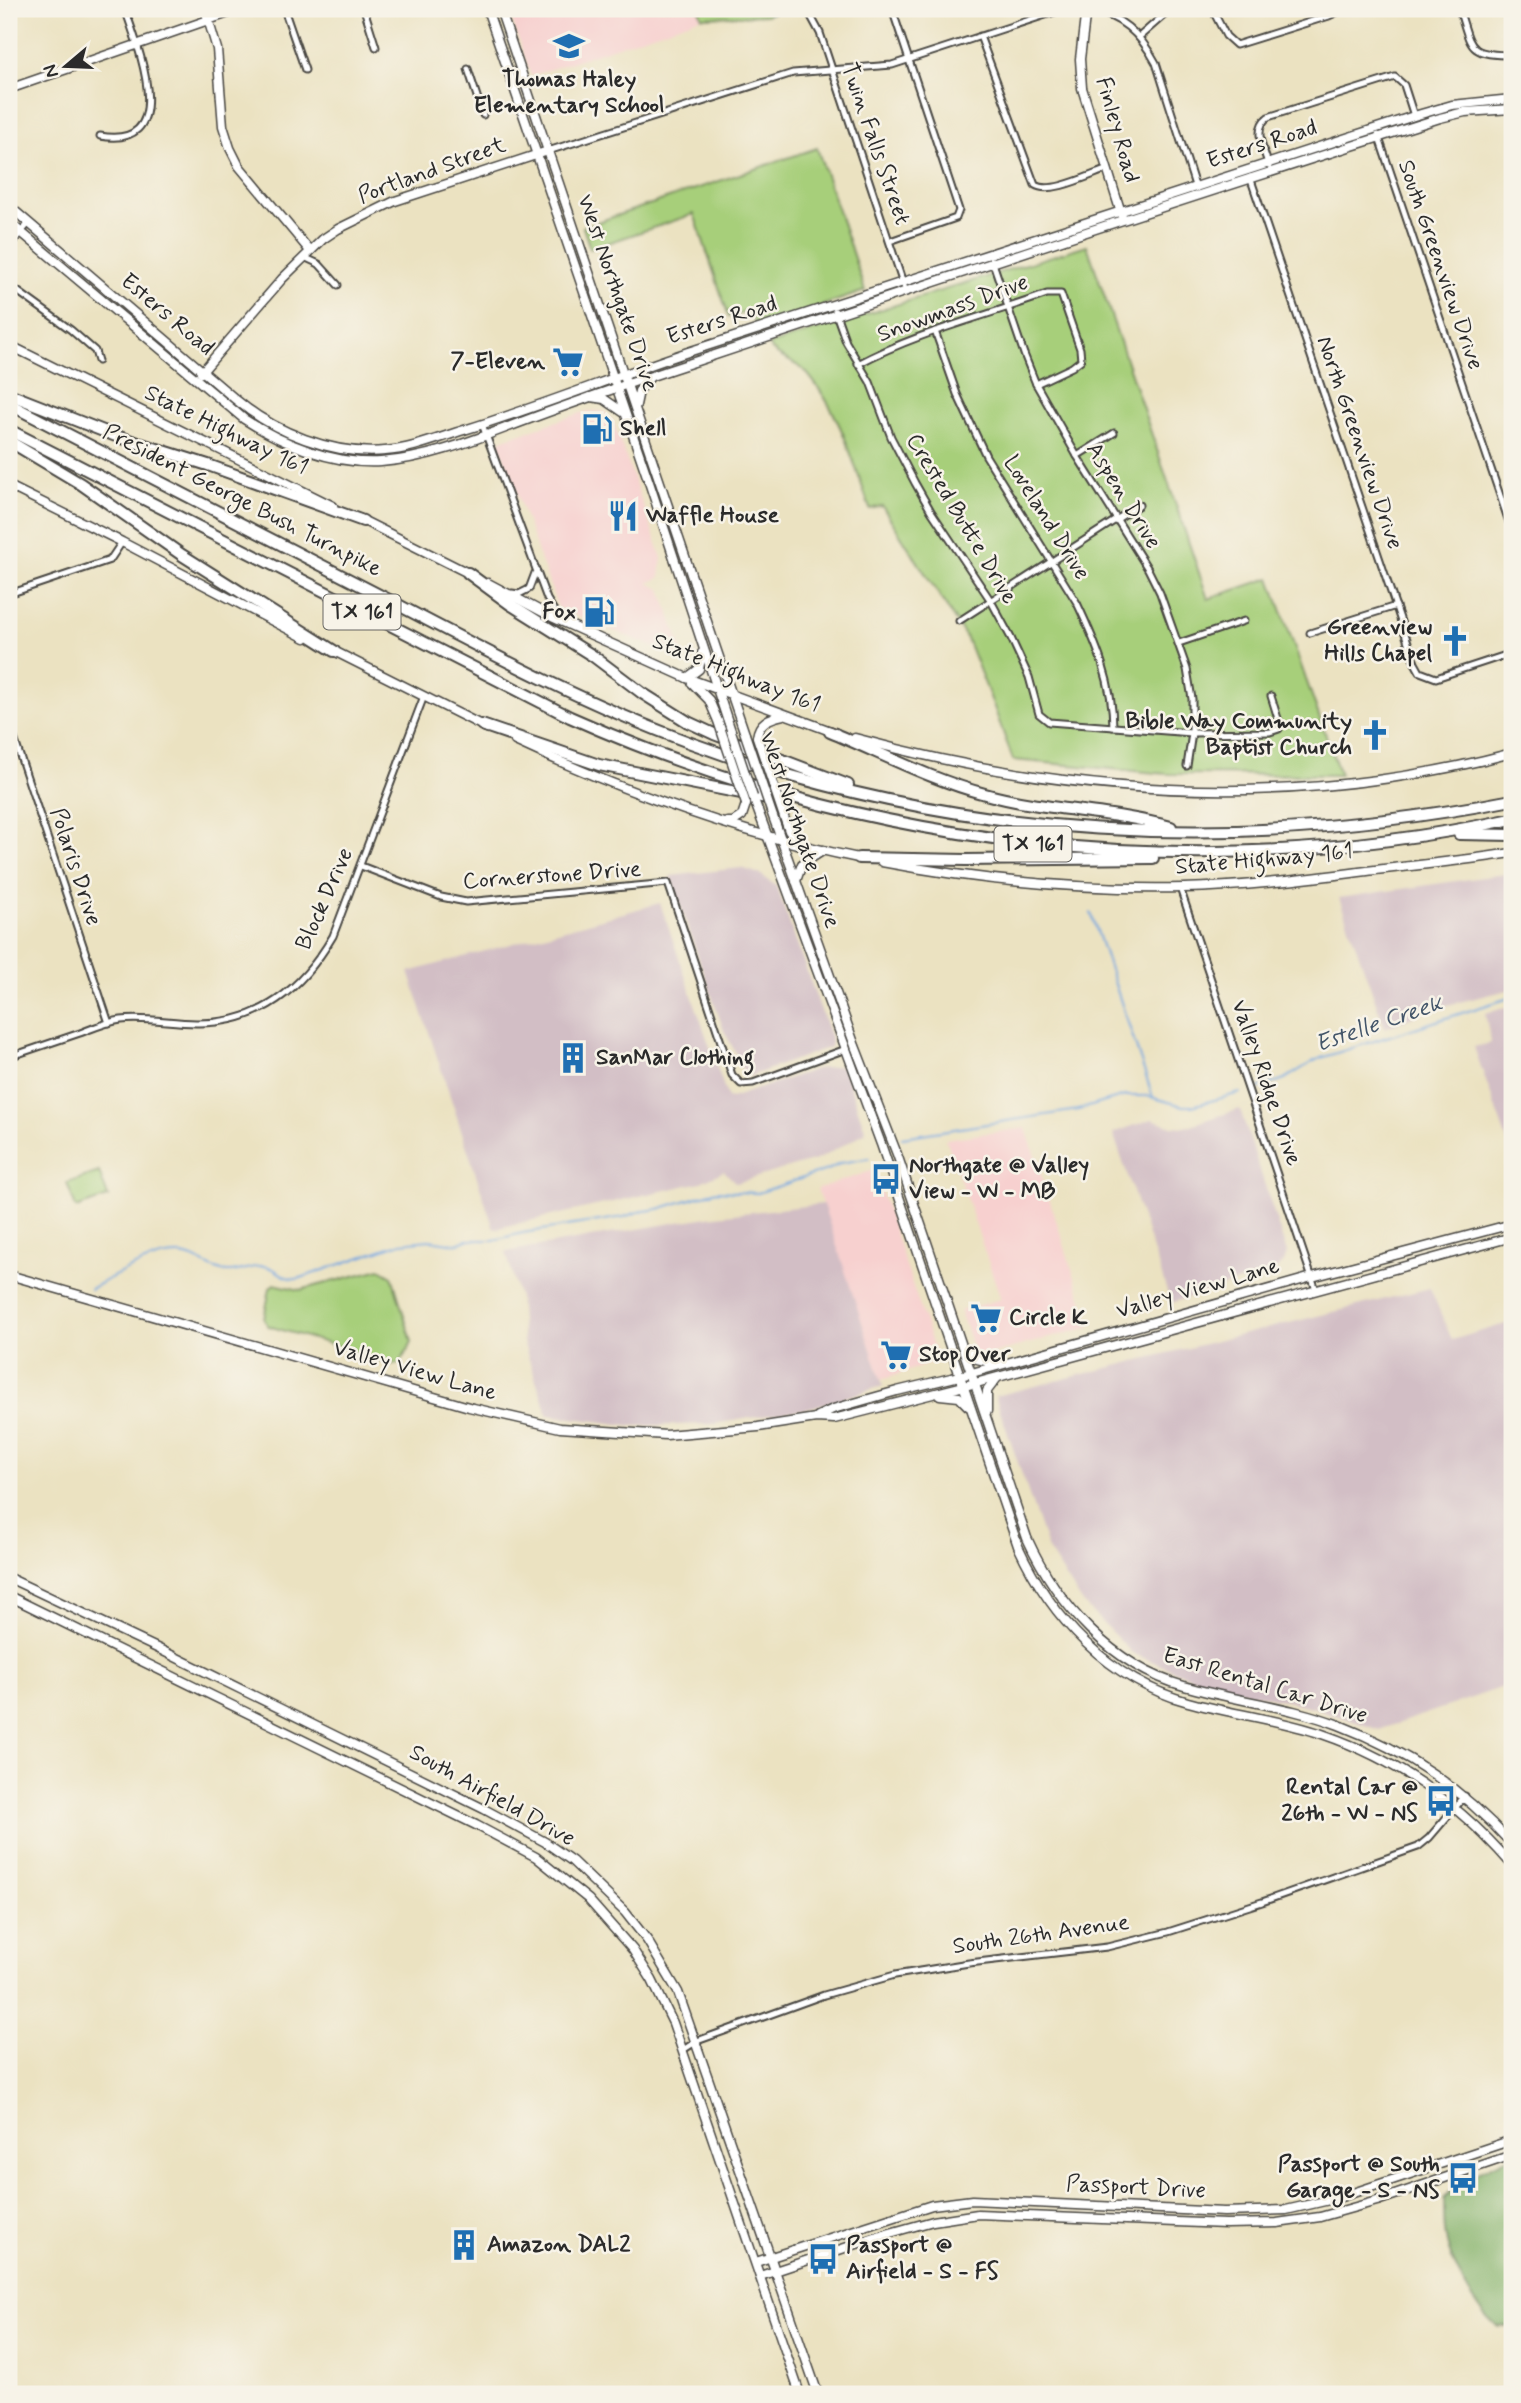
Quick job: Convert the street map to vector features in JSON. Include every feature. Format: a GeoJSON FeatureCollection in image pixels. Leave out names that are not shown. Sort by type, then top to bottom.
{"type":"FeatureCollection","features":[{"type":"Feature","properties":{"kind":"highway"},"geometry":{"type":"LineString","coordinates":[[9,394],[116,436],[208,465],[363,521]]}},
{"type":"Feature","properties":{"kind":"highway","name":"President George Bush Turnpike"},"geometry":{"type":"LineString","coordinates":[[9,404],[585,699],[722,754],[790,775],[956,813],[1110,830],[1262,831],[1344,826],[1512,800]]}},
{"type":"Feature","properties":{"kind":"highway","name":"President George Bush Turnpike"},"geometry":{"type":"LineString","coordinates":[[9,429],[570,717],[689,766],[832,808],[916,826],[1035,845],[1202,853],[1327,847],[1443,833],[1512,819]]}},
{"type":"Feature","properties":{"kind":"highway"},"geometry":{"type":"LineString","coordinates":[[9,441],[81,484],[182,555],[334,651]]}},
{"type":"Feature","properties":{"kind":"highway"},"geometry":{"type":"LineString","coordinates":[[468,573],[510,604],[593,656],[642,693],[688,722],[879,797]]}},
{"type":"Feature","properties":{"kind":"highway"},"geometry":{"type":"LineString","coordinates":[[482,725],[599,765],[776,800],[832,808]]}},
{"type":"Feature","properties":{"kind":"highway"},"geometry":{"type":"LineString","coordinates":[[830,732],[986,795],[1140,818],[1187,832]]}},
{"type":"Feature","properties":{"kind":"highway"},"geometry":{"type":"LineString","coordinates":[[1443,833],[1512,835]]}},
{"type":"Feature","properties":{"kind":"highway"},"geometry":{"type":"LineString","coordinates":[[859,858],[1136,860],[1202,853]]}},
{"type":"Feature","properties":{"kind":"main road"},"geometry":{"type":"LineString","coordinates":[[205,9],[218,59],[223,126],[230,149],[239,166],[307,254]]}},
{"type":"Feature","properties":{"kind":"main road"},"geometry":{"type":"LineString","coordinates":[[9,89],[240,9]]}},
{"type":"Feature","properties":{"kind":"main road","name":"West Northgate Drive"},"geometry":{"type":"LineString","coordinates":[[487,9],[767,837],[851,1048],[882,1112],[976,1382]]}},
{"type":"Feature","properties":{"kind":"main road","name":"West Northgate Drive"},"geometry":{"type":"LineString","coordinates":[[500,9],[796,881],[959,1376]]}},
{"type":"Feature","properties":{"kind":"main road","name":"Finley Road"},"geometry":{"type":"LineString","coordinates":[[1086,9],[1079,70],[1082,88],[1122,216]]}},
{"type":"Feature","properties":{"kind":"main road"},"geometry":{"type":"LineString","coordinates":[[504,58],[515,54]]}},
{"type":"Feature","properties":{"kind":"main road","name":"Esters Road"},"geometry":{"type":"LineString","coordinates":[[1377,133],[1414,116],[1452,106],[1512,99]]}},
{"type":"Feature","properties":{"kind":"main road","name":"Esters Road"},"geometry":{"type":"LineString","coordinates":[[905,287],[993,264],[1122,216],[1377,133],[1465,112],[1512,109]]}},
{"type":"Feature","properties":{"kind":"main road","name":"Portland Street"},"geometry":{"type":"LineString","coordinates":[[195,381],[282,279],[338,229],[386,205],[548,151]]}},
{"type":"Feature","properties":{"kind":"main road","name":"Esters Road"},"geometry":{"type":"LineString","coordinates":[[9,206],[202,371],[260,417],[293,434],[356,451],[387,451],[614,384],[905,287],[990,254],[1122,216]]}},
{"type":"Feature","properties":{"kind":"main road","name":"Esters Road"},"geometry":{"type":"LineString","coordinates":[[9,222],[195,381],[244,419],[265,433],[308,450],[356,461],[377,462],[418,456],[486,435],[588,397],[614,384]]}},
{"type":"Feature","properties":{"kind":"main road"},"geometry":{"type":"LineString","coordinates":[[575,267],[585,260]]}},
{"type":"Feature","properties":{"kind":"main road","name":"Esters Road"},"geometry":{"type":"LineString","coordinates":[[626,380],[651,376],[834,310]]}},
{"type":"Feature","properties":{"kind":"main road","name":"State Highway 161"},"geometry":{"type":"LineString","coordinates":[[9,345],[561,621],[687,678],[830,732],[919,755],[1034,777],[1134,788],[1192,791],[1300,788],[1368,780],[1443,769],[1512,753]]}},
{"type":"Feature","properties":{"kind":"main road"},"geometry":{"type":"LineString","coordinates":[[635,408],[639,390],[651,376]]}},
{"type":"Feature","properties":{"kind":"main road"},"geometry":{"type":"LineString","coordinates":[[588,397],[604,399],[625,414]]}},
{"type":"Feature","properties":{"kind":"main road"},"geometry":{"type":"LineString","coordinates":[[356,451],[356,461]]}},
{"type":"Feature","properties":{"kind":"main road"},"geometry":{"type":"LineString","coordinates":[[650,485],[660,481]]}},
{"type":"Feature","properties":{"kind":"main road","name":"State Highway 161"},"geometry":{"type":"LineString","coordinates":[[9,486],[292,632],[576,769],[720,822],[781,841],[945,874],[1094,887],[1180,888],[1297,880],[1512,853]]}},
{"type":"Feature","properties":{"kind":"main road"},"geometry":{"type":"LineString","coordinates":[[702,645],[702,662],[699,669],[687,678],[709,700],[746,804],[743,816],[733,822],[720,822]]}},
{"type":"Feature","properties":{"kind":"main road"},"geometry":{"type":"LineString","coordinates":[[783,715],[769,718],[761,724],[757,737],[789,831],[804,846]]}},
{"type":"Feature","properties":{"kind":"main road"},"geometry":{"type":"LineString","coordinates":[[796,881],[802,864],[824,850]]}},
{"type":"Feature","properties":{"kind":"main road"},"geometry":{"type":"LineString","coordinates":[[906,1217],[918,1213]]}},
{"type":"Feature","properties":{"kind":"main road","name":"Valley View Lane"},"geometry":{"type":"LineString","coordinates":[[816,1418],[833,1409],[1512,1224]]}},
{"type":"Feature","properties":{"kind":"main road","name":"Valley View Lane"},"geometry":{"type":"LineString","coordinates":[[11,1277],[469,1407],[560,1428],[666,1435],[758,1427],[816,1418],[834,1419],[1512,1237]]}},
{"type":"Feature","properties":{"kind":"main road"},"geometry":{"type":"LineString","coordinates":[[939,1380],[949,1364],[946,1333]]}},
{"type":"Feature","properties":{"kind":"main road"},"geometry":{"type":"LineString","coordinates":[[964,1347],[977,1359],[1001,1365]]}},
{"type":"Feature","properties":{"kind":"main road","name":"East Rental Car Drive"},"geometry":{"type":"LineString","coordinates":[[959,1376],[1028,1568],[1048,1602],[1093,1651],[1142,1683],[1187,1702],[1321,1734],[1377,1757],[1407,1773],[1455,1806],[1512,1865]]}},
{"type":"Feature","properties":{"kind":"main road"},"geometry":{"type":"LineString","coordinates":[[986,1417],[987,1391],[1000,1376]]}},
{"type":"Feature","properties":{"kind":"main road","name":"East Rental Car Drive"},"geometry":{"type":"LineString","coordinates":[[976,1382],[1027,1538],[1052,1584],[1083,1623],[1129,1661],[1181,1685],[1310,1715],[1371,1738],[1419,1763],[1465,1797],[1512,1844]]}},
{"type":"Feature","properties":{"kind":"main road"},"geometry":{"type":"LineString","coordinates":[[926,1395],[955,1396],[970,1408]]}},
{"type":"Feature","properties":{"kind":"main road"},"geometry":{"type":"LineString","coordinates":[[1028,1568],[1039,1563]]}},
{"type":"Feature","properties":{"kind":"main road","name":"South Airfield Drive"},"geometry":{"type":"LineString","coordinates":[[9,1578],[440,1787],[545,1842],[599,1885],[647,1940],[678,1992],[818,2394]]}},
{"type":"Feature","properties":{"kind":"main road","name":"South Airfield Drive"},"geometry":{"type":"LineString","coordinates":[[9,1596],[433,1803],[536,1857],[588,1899],[633,1950],[667,2008],[800,2394]]}},
{"type":"Feature","properties":{"kind":"main road"},"geometry":{"type":"LineString","coordinates":[[1256,1717],[1259,1703]]}},
{"type":"Feature","properties":{"kind":"main road"},"geometry":{"type":"LineString","coordinates":[[433,1803],[440,1787]]}},
{"type":"Feature","properties":{"kind":"main road","name":"Passport Drive"},"geometry":{"type":"LineString","coordinates":[[756,2262],[932,2205],[978,2200],[1224,2212],[1286,2210],[1357,2192],[1512,2140]]}},
{"type":"Feature","properties":{"kind":"main road","name":"Passport Drive"},"geometry":{"type":"LineString","coordinates":[[760,2276],[933,2221],[989,2213],[1223,2224],[1287,2222],[1320,2217],[1377,2201],[1512,2155]]}},
{"type":"Feature","properties":{"kind":"main road"},"geometry":{"type":"LineString","coordinates":[[885,2220],[890,2233]]}},
{"type":"Feature","properties":{"kind":"street"},"geometry":{"type":"LineString","coordinates":[[100,136],[114,139],[136,131],[144,125],[147,116],[146,82],[138,44],[125,9]]}},
{"type":"Feature","properties":{"kind":"street"},"geometry":{"type":"LineString","coordinates":[[284,9],[305,70]]}},
{"type":"Feature","properties":{"kind":"street"},"geometry":{"type":"LineString","coordinates":[[363,9],[376,47]]}},
{"type":"Feature","properties":{"kind":"street","name":"Twin Falls Street"},"geometry":{"type":"LineString","coordinates":[[807,9],[820,33],[905,287]]}},
{"type":"Feature","properties":{"kind":"street"},"geometry":{"type":"LineString","coordinates":[[890,241],[956,218],[959,210],[908,61],[894,15],[895,9]]}},
{"type":"Feature","properties":{"kind":"street","name":"Portland Street"},"geometry":{"type":"LineString","coordinates":[[548,151],[793,73],[892,65],[1064,9]]}},
{"type":"Feature","properties":{"kind":"street"},"geometry":{"type":"LineString","coordinates":[[1086,9],[1103,12],[1128,25],[1156,63],[1197,191]]}},
{"type":"Feature","properties":{"kind":"street"},"geometry":{"type":"LineString","coordinates":[[1139,37],[1171,9]]}},
{"type":"Feature","properties":{"kind":"street"},"geometry":{"type":"LineString","coordinates":[[1212,9],[1226,36],[1236,45],[1344,9]]}},
{"type":"Feature","properties":{"kind":"street"},"geometry":{"type":"LineString","coordinates":[[1459,9],[1474,49],[1481,54],[1512,55]]}},
{"type":"Feature","properties":{"kind":"street"},"geometry":{"type":"LineString","coordinates":[[980,36],[1035,186],[1051,189],[1108,169]]}},
{"type":"Feature","properties":{"kind":"street"},"geometry":{"type":"LineString","coordinates":[[468,69],[483,115]]}},
{"type":"Feature","properties":{"kind":"street"},"geometry":{"type":"LineString","coordinates":[[1270,168],[1259,132],[1268,117],[1395,77],[1404,85],[1414,116]]}},
{"type":"Feature","properties":{"kind":"street","name":"South Greenview Drive"},"geometry":{"type":"LineString","coordinates":[[1377,133],[1512,531]]}},
{"type":"Feature","properties":{"kind":"street","name":"North Greenview Drive"},"geometry":{"type":"LineString","coordinates":[[1249,174],[1414,661],[1420,672],[1436,678],[1512,653]]}},
{"type":"Feature","properties":{"kind":"street"},"geometry":{"type":"LineString","coordinates":[[9,246],[29,223]]}},
{"type":"Feature","properties":{"kind":"street"},"geometry":{"type":"LineString","coordinates":[[307,254],[338,285]]}},
{"type":"Feature","properties":{"kind":"street","name":"Aspen Drive"},"geometry":{"type":"LineString","coordinates":[[990,254],[1036,384],[1077,456],[1148,569],[1179,643],[1190,689],[1192,733],[1187,766]]}},
{"type":"Feature","properties":{"kind":"street"},"geometry":{"type":"LineString","coordinates":[[9,285],[71,330],[95,351],[98,361]]}},
{"type":"Feature","properties":{"kind":"street","name":"Snowmass Drive"},"geometry":{"type":"LineString","coordinates":[[858,364],[888,348],[935,331],[1047,294],[1061,294],[1080,349],[1081,360],[1036,384]]}},
{"type":"Feature","properties":{"kind":"street","name":"Crested Butte Drive"},"geometry":{"type":"LineString","coordinates":[[834,310],[846,341],[870,382],[891,437],[915,483],[991,601],[1011,638],[1029,677],[1039,714],[1049,722],[1113,727]]}},
{"type":"Feature","properties":{"kind":"street","name":"Loveland Drive"},"geometry":{"type":"LineString","coordinates":[[935,331],[957,394],[986,456],[1077,603],[1099,653],[1113,704],[1113,727]]}},
{"type":"Feature","properties":{"kind":"street"},"geometry":{"type":"LineString","coordinates":[[482,424],[547,599],[561,621]]}},
{"type":"Feature","properties":{"kind":"street"},"geometry":{"type":"LineString","coordinates":[[1077,456],[1114,433]]}},
{"type":"Feature","properties":{"kind":"street"},"geometry":{"type":"LineString","coordinates":[[959,621],[1139,505]]}},
{"type":"Feature","properties":{"kind":"street"},"geometry":{"type":"LineString","coordinates":[[9,594],[110,560],[122,542]]}},
{"type":"Feature","properties":{"kind":"street"},"geometry":{"type":"LineString","coordinates":[[502,590],[519,594],[529,589],[536,570]]}},
{"type":"Feature","properties":{"kind":"street"},"geometry":{"type":"LineString","coordinates":[[1310,633],[1396,606]]}},
{"type":"Feature","properties":{"kind":"street"},"geometry":{"type":"LineString","coordinates":[[1179,643],[1244,621]]}},
{"type":"Feature","properties":{"kind":"street","name":"Block Drive"},"geometry":{"type":"LineString","coordinates":[[9,1057],[109,1023],[131,1020],[196,1023],[230,1020],[256,1012],[297,984],[319,960],[333,936],[424,696]]}},
{"type":"Feature","properties":{"kind":"street"},"geometry":{"type":"LineString","coordinates":[[1113,727],[1192,733],[1270,732],[1279,729],[1280,720],[1271,696]]}},
{"type":"Feature","properties":{"kind":"street","name":"Polaris Drive"},"geometry":{"type":"LineString","coordinates":[[9,723],[109,1023]]}},
{"type":"Feature","properties":{"kind":"street","name":"Cornerstone Drive"},"geometry":{"type":"LineString","coordinates":[[361,866],[440,898],[466,902],[668,883],[732,1075],[741,1084],[752,1083],[851,1048]]}},
{"type":"Feature","properties":{"kind":"street","name":"Valley Ridge Drive"},"geometry":{"type":"LineString","coordinates":[[1180,888],[1316,1290]]}},
{"type":"Feature","properties":{"kind":"street","name":"South 26th Avenue"},"geometry":{"type":"LineString","coordinates":[[683,2050],[697,2041],[824,1995],[895,1975],[1107,1947],[1175,1930],[1418,1847],[1465,1797]]}},
{"type":"Feature","properties":{"kind":"shaded area","name":"Thomas Haley Elementary School"},"geometry":{"type":"Polygon","coordinates":[[[508,9],[699,9],[702,17],[531,76],[508,9]]]}},
{"type":"Feature","properties":{"kind":"shaded area"},"geometry":{"type":"Polygon","coordinates":[[[594,411],[605,412],[613,421],[662,558],[660,578],[648,583],[661,589],[683,653],[676,656],[558,608],[499,444],[501,440],[594,411]]]}},
{"type":"Feature","properties":{"kind":"shaded area"},"geometry":{"type":"Polygon","coordinates":[[[741,868],[760,874],[776,886],[831,1038],[830,1047],[745,1078],[739,1059],[724,1031],[670,876],[741,868]]]}},
{"type":"Feature","properties":{"kind":"shaded area"},"geometry":{"type":"Polygon","coordinates":[[[1512,873],[1512,989],[1435,1008],[1385,1028],[1339,898],[1512,873]]]}},
{"type":"Feature","properties":{"kind":"shaded area"},"geometry":{"type":"Polygon","coordinates":[[[660,903],[728,1099],[816,1069],[838,1066],[844,1069],[866,1132],[819,1159],[736,1183],[724,1171],[701,1182],[494,1229],[409,972],[660,903]]]}},
{"type":"Feature","properties":{"kind":"shaded area"},"geometry":{"type":"Polygon","coordinates":[[[1512,1006],[1512,1155],[1474,1047],[1491,1043],[1485,1013],[1512,1006]]]}},
{"type":"Feature","properties":{"kind":"shaded area"},"geometry":{"type":"Polygon","coordinates":[[[1240,1109],[1287,1253],[1284,1262],[1276,1270],[1171,1303],[1113,1133],[1152,1119],[1185,1127],[1240,1109]]]}},
{"type":"Feature","properties":{"kind":"shaded area"},"geometry":{"type":"Polygon","coordinates":[[[1026,1128],[1091,1327],[982,1356],[974,1352],[960,1311],[1001,1299],[945,1139],[1026,1128]]]}},
{"type":"Feature","properties":{"kind":"shaded area"},"geometry":{"type":"Polygon","coordinates":[[[874,1170],[938,1361],[881,1380],[817,1189],[874,1170]]]}},
{"type":"Feature","properties":{"kind":"shaded area"},"geometry":{"type":"Polygon","coordinates":[[[823,1204],[883,1386],[806,1409],[713,1424],[634,1426],[548,1415],[523,1342],[519,1298],[506,1252],[707,1217],[823,1204]]]}},
{"type":"Feature","properties":{"kind":"shaded area"},"geometry":{"type":"Polygon","coordinates":[[[1430,1288],[1452,1340],[1512,1322],[1512,1684],[1379,1730],[1312,1707],[1199,1681],[1132,1653],[1082,1602],[1048,1550],[995,1396],[1430,1288]]]}},
{"type":"Feature","properties":{"kind":"green space"},"geometry":{"type":"Polygon","coordinates":[[[699,9],[783,9],[766,15],[702,17],[699,9]]]}},
{"type":"Feature","properties":{"kind":"green space"},"geometry":{"type":"Polygon","coordinates":[[[817,148],[865,291],[756,328],[750,311],[729,317],[694,214],[590,249],[583,227],[817,148]]]}},
{"type":"Feature","properties":{"kind":"green space"},"geometry":{"type":"Polygon","coordinates":[[[1087,245],[1208,599],[1270,578],[1340,775],[1167,774],[1013,760],[967,639],[882,506],[870,509],[845,438],[829,404],[807,373],[776,354],[768,345],[1087,245]]]}},
{"type":"Feature","properties":{"kind":"green space"},"geometry":{"type":"Polygon","coordinates":[[[99,1172],[108,1197],[76,1208],[67,1183],[99,1172]]]}},
{"type":"Feature","properties":{"kind":"green space"},"geometry":{"type":"Polygon","coordinates":[[[380,1269],[392,1276],[412,1342],[400,1364],[390,1364],[268,1326],[264,1319],[270,1288],[274,1284],[300,1290],[380,1269]]]}},
{"type":"Feature","properties":{"kind":"green space"},"geometry":{"type":"Polygon","coordinates":[[[1512,2155],[1512,2325],[1497,2327],[1471,2296],[1457,2270],[1447,2244],[1444,2199],[1460,2181],[1512,2155]]]}},
{"type":"Feature","properties":{"kind":"waterway"},"geometry":{"type":"LineString","coordinates":[[769,13],[776,9]]}},
{"type":"Feature","properties":{"kind":"waterway"},"geometry":{"type":"LineString","coordinates":[[1091,913],[1153,1097]]}},
{"type":"Feature","properties":{"kind":"waterway","name":"Estelle Creek"},"geometry":{"type":"LineString","coordinates":[[1258,1088],[1285,1079],[1324,1057],[1512,997]]}},
{"type":"Feature","properties":{"kind":"waterway"},"geometry":{"type":"LineString","coordinates":[[902,1137],[1078,1110],[1125,1096],[1147,1096],[1192,1106],[1240,1093]]}},
{"type":"Feature","properties":{"kind":"waterway"},"geometry":{"type":"LineString","coordinates":[[90,1289],[137,1265],[175,1255],[191,1257],[226,1272],[263,1266],[298,1279],[401,1243],[429,1240],[457,1244],[466,1240],[494,1240],[624,1217],[717,1191],[758,1193],[841,1163],[869,1158]]}},
{"type":"Feature","properties":{"kind":"place","name":"Thomas Haley Elementary School"},"geometry":{"type":"Point","coordinates":[569,46]}},
{"type":"Feature","properties":{"kind":"place","name":"7-Eleven"},"geometry":{"type":"Point","coordinates":[568,362]}},
{"type":"Feature","properties":{"kind":"place","name":"Shell"},"geometry":{"type":"Point","coordinates":[597,429]}},
{"type":"Feature","properties":{"kind":"place","name":"Waffle House"},"geometry":{"type":"Point","coordinates":[623,516]}},
{"type":"Feature","properties":{"kind":"place","name":"Fox"},"geometry":{"type":"Point","coordinates":[599,612]}},
{"type":"Feature","properties":{"kind":"place","name":"Greenview Hills Chapel"},"geometry":{"type":"Point","coordinates":[1455,641]}},
{"type":"Feature","properties":{"kind":"place","name":"Bible Way Community Baptist Church"},"geometry":{"type":"Point","coordinates":[1375,735]}},
{"type":"Feature","properties":{"kind":"place","name":"SanMar Clothing"},"geometry":{"type":"Point","coordinates":[573,1058]}},
{"type":"Feature","properties":{"kind":"place","name":"Northgate @ Valley View - W - MB"},"geometry":{"type":"Point","coordinates":[886,1179]}},
{"type":"Feature","properties":{"kind":"place","name":"Circle K"},"geometry":{"type":"Point","coordinates":[986,1318]}},
{"type":"Feature","properties":{"kind":"place","name":"Stop Over"},"geometry":{"type":"Point","coordinates":[896,1355]}},
{"type":"Feature","properties":{"kind":"place","name":"Rental Car @ 26th - W - NS"},"geometry":{"type":"Point","coordinates":[1441,1801]}},
{"type":"Feature","properties":{"kind":"place","name":"Passport @ South Garage - S - NS"},"geometry":{"type":"Point","coordinates":[1463,2178]}},
{"type":"Feature","properties":{"kind":"place","name":"Amazon DAL2"},"geometry":{"type":"Point","coordinates":[464,2245]}},
{"type":"Feature","properties":{"kind":"place","name":"Passport @ Airfield - S - FS"},"geometry":{"type":"Point","coordinates":[823,2259]}}]}
